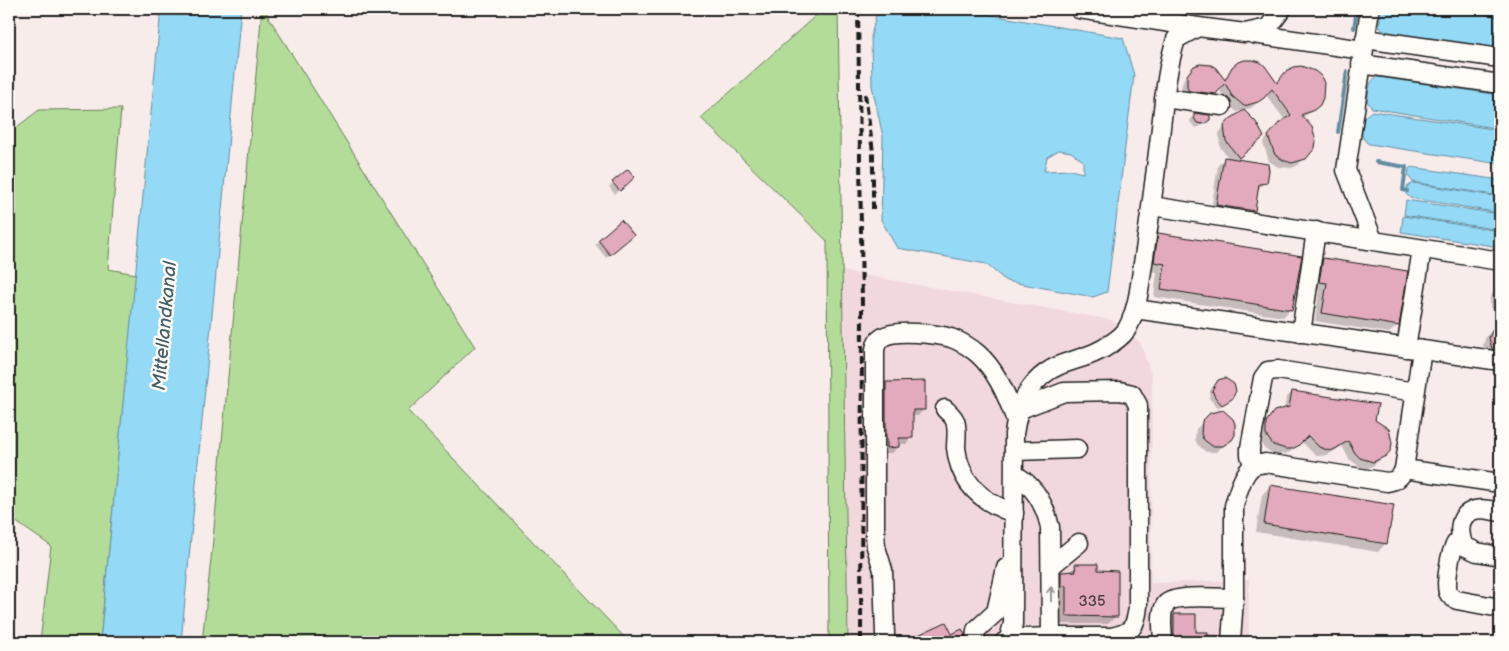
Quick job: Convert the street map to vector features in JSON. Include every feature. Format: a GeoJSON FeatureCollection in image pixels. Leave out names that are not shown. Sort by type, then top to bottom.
{"type":"FeatureCollection","features":[{"type":"Feature","properties":{"kind":"lane"},"geometry":{"type":"LineString","coordinates":[[1078,9],[1363,51],[1500,84]]}},
{"type":"Feature","properties":{"kind":"lane"},"geometry":{"type":"LineString","coordinates":[[1245,33],[1268,28],[1282,9]]}},
{"type":"Feature","properties":{"kind":"lane"},"geometry":{"type":"LineString","coordinates":[[1370,9],[1346,170],[1373,240]]}},
{"type":"Feature","properties":{"kind":"lane"},"geometry":{"type":"LineString","coordinates":[[1017,416],[1064,392],[1073,391],[1120,391],[1132,394],[1138,405],[1138,606],[1136,622],[1130,630],[1122,635],[1007,642],[1013,624],[1014,451],[1017,416],[1026,394],[1035,381],[1059,366],[1104,350],[1126,331],[1135,309],[1152,206],[1168,63],[1176,39],[1198,27]]}},
{"type":"Feature","properties":{"kind":"lane"},"geometry":{"type":"LineString","coordinates":[[1363,51],[1500,58]]}},
{"type":"Feature","properties":{"kind":"lane"},"geometry":{"type":"LineString","coordinates":[[1164,98],[1222,106]]}},
{"type":"Feature","properties":{"kind":"lane"},"geometry":{"type":"LineString","coordinates":[[1152,206],[1500,260]]}},
{"type":"Feature","properties":{"kind":"lane"},"geometry":{"type":"LineString","coordinates":[[1301,333],[1316,231]]}},
{"type":"Feature","properties":{"kind":"lane"},"geometry":{"type":"LineString","coordinates":[[1231,642],[1234,598],[1234,506],[1237,492],[1245,477],[1254,466],[1265,463],[1387,482],[1395,481],[1401,476],[1404,469],[1415,392],[1414,349],[1422,248]]}},
{"type":"Feature","properties":{"kind":"lane"},"geometry":{"type":"LineString","coordinates":[[1135,309],[1500,361]]}},
{"type":"Feature","properties":{"kind":"lane"},"geometry":{"type":"LineString","coordinates":[[885,635],[883,570],[876,547],[875,534],[874,359],[877,342],[883,336],[891,333],[938,335],[950,338],[969,347],[990,367],[1017,416]]}},
{"type":"Feature","properties":{"kind":"lane"},"geometry":{"type":"LineString","coordinates":[[1254,466],[1250,455],[1250,448],[1263,378],[1268,372],[1278,370],[1415,392]]}},
{"type":"Feature","properties":{"kind":"lane"},"geometry":{"type":"LineString","coordinates":[[945,409],[955,421],[956,450],[960,465],[974,491],[1014,522]]}},
{"type":"Feature","properties":{"kind":"lane"},"geometry":{"type":"LineString","coordinates":[[1014,451],[1077,449]]}},
{"type":"Feature","properties":{"kind":"lane"},"geometry":{"type":"LineString","coordinates":[[1404,469],[1500,483]]}},
{"type":"Feature","properties":{"kind":"lane"},"geometry":{"type":"LineString","coordinates":[[1014,475],[1025,481],[1034,490],[1047,514],[1051,541],[1050,640]]}},
{"type":"Feature","properties":{"kind":"lane"},"geometry":{"type":"LineString","coordinates":[[1500,512],[1472,510],[1465,516],[1460,525],[1459,536],[1464,546],[1477,552],[1500,556]]}},
{"type":"Feature","properties":{"kind":"lane"},"geometry":{"type":"LineString","coordinates":[[975,642],[976,630],[996,612],[1014,522]]}},
{"type":"Feature","properties":{"kind":"lane"},"geometry":{"type":"LineString","coordinates":[[1461,539],[1455,545],[1452,554],[1447,590],[1451,597],[1457,600],[1500,608]]}},
{"type":"Feature","properties":{"kind":"lane"},"geometry":{"type":"LineString","coordinates":[[1051,566],[1079,543]]}},
{"type":"Feature","properties":{"kind":"lane"},"geometry":{"type":"LineString","coordinates":[[1130,630],[1163,636],[1165,605],[1179,598],[1234,598]]}},
{"type":"Feature","properties":{"kind":"shaded area"},"geometry":{"type":"Polygon","coordinates":[[[842,271],[1111,320],[1140,342],[1152,377],[1151,583],[1249,580],[1249,642],[848,642],[842,271]]]}},
{"type":"Feature","properties":{"kind":"green space"},"geometry":{"type":"Polygon","coordinates":[[[262,9],[266,9],[266,13],[475,347],[408,411],[629,642],[202,642],[262,9]]]}},
{"type":"Feature","properties":{"kind":"green space"},"geometry":{"type":"Polygon","coordinates":[[[823,9],[838,9],[848,642],[829,642],[827,241],[701,118],[823,9]]]}},
{"type":"Feature","properties":{"kind":"green space"},"geometry":{"type":"Polygon","coordinates":[[[121,109],[108,269],[136,274],[100,642],[40,642],[51,546],[9,517],[9,133],[39,110],[121,109]]]}},
{"type":"Feature","properties":{"kind":"water","name":"Mittellandkanal"},"geometry":{"type":"Polygon","coordinates":[[[161,9],[241,9],[181,642],[100,642],[161,9]]]}},
{"type":"Feature","properties":{"kind":"water"},"geometry":{"type":"Polygon","coordinates":[[[883,9],[956,9],[1123,38],[1134,75],[1107,292],[1093,297],[1006,281],[986,264],[897,248],[881,220],[883,137],[872,86],[871,36],[876,15],[883,9]],[[1059,150],[1047,157],[1044,171],[1070,170],[1083,173],[1083,161],[1071,152],[1059,150]]]}},
{"type":"Feature","properties":{"kind":"water"},"geometry":{"type":"Polygon","coordinates":[[[1381,9],[1447,9],[1500,17],[1500,51],[1386,33],[1379,27],[1381,9]]]}},
{"type":"Feature","properties":{"kind":"water"},"geometry":{"type":"Polygon","coordinates":[[[1455,9],[1500,9],[1500,16],[1455,9]]]}},
{"type":"Feature","properties":{"kind":"water"},"geometry":{"type":"Polygon","coordinates":[[[1378,77],[1500,95],[1500,129],[1372,108],[1367,101],[1369,90],[1372,81],[1378,77]]]}},
{"type":"Feature","properties":{"kind":"water"},"geometry":{"type":"Polygon","coordinates":[[[1372,111],[1500,130],[1500,164],[1369,144],[1363,139],[1362,128],[1364,117],[1372,111]]]}},
{"type":"Feature","properties":{"kind":"water"},"geometry":{"type":"Polygon","coordinates":[[[1411,167],[1500,180],[1500,196],[1413,182],[1408,176],[1411,167]]]}},
{"type":"Feature","properties":{"kind":"water"},"geometry":{"type":"Polygon","coordinates":[[[1413,183],[1500,197],[1500,213],[1410,198],[1406,194],[1407,187],[1413,183]]]}},
{"type":"Feature","properties":{"kind":"water"},"geometry":{"type":"Polygon","coordinates":[[[1406,200],[1500,214],[1500,230],[1404,215],[1406,200]]]}},
{"type":"Feature","properties":{"kind":"water"},"geometry":{"type":"Polygon","coordinates":[[[1403,216],[1500,231],[1500,247],[1401,232],[1403,216]]]}},
{"type":"Feature","properties":{"kind":"building"},"geometry":{"type":"Polygon","coordinates":[[[1245,60],[1260,62],[1277,83],[1286,71],[1293,67],[1301,66],[1315,71],[1321,76],[1324,83],[1323,98],[1320,105],[1314,110],[1301,115],[1312,127],[1316,141],[1315,148],[1306,159],[1292,163],[1275,155],[1268,136],[1279,123],[1291,115],[1272,89],[1258,102],[1244,106],[1232,96],[1225,83],[1216,94],[1189,91],[1187,75],[1194,66],[1200,64],[1211,65],[1216,68],[1225,80],[1232,67],[1238,62],[1245,60]]]}},
{"type":"Feature","properties":{"kind":"building"},"geometry":{"type":"Polygon","coordinates":[[[1244,110],[1256,122],[1264,137],[1239,158],[1226,141],[1224,126],[1230,119],[1244,110]]]}},
{"type":"Feature","properties":{"kind":"building"},"geometry":{"type":"Polygon","coordinates":[[[1194,113],[1210,115],[1210,120],[1204,124],[1197,123],[1194,113]]]}},
{"type":"Feature","properties":{"kind":"building"},"geometry":{"type":"Polygon","coordinates":[[[1224,157],[1268,164],[1267,183],[1259,184],[1255,211],[1216,205],[1224,157]]]}},
{"type":"Feature","properties":{"kind":"building"},"geometry":{"type":"Polygon","coordinates":[[[628,169],[635,177],[620,191],[612,182],[628,169]]]}},
{"type":"Feature","properties":{"kind":"building"},"geometry":{"type":"Polygon","coordinates":[[[621,220],[634,235],[610,255],[598,240],[621,220]]]}},
{"type":"Feature","properties":{"kind":"building"},"geometry":{"type":"Polygon","coordinates":[[[1158,233],[1302,256],[1292,310],[1161,289],[1165,264],[1154,262],[1158,233]]]}},
{"type":"Feature","properties":{"kind":"building"},"geometry":{"type":"Polygon","coordinates":[[[1323,258],[1408,271],[1399,326],[1322,313],[1327,283],[1319,282],[1323,258]]]}},
{"type":"Feature","properties":{"kind":"building"},"geometry":{"type":"Polygon","coordinates":[[[1500,312],[1500,350],[1492,349],[1489,338],[1500,312]]]}},
{"type":"Feature","properties":{"kind":"building"},"geometry":{"type":"Polygon","coordinates":[[[1225,378],[1234,384],[1236,391],[1232,399],[1222,405],[1212,390],[1218,380],[1225,378]]]}},
{"type":"Feature","properties":{"kind":"building"},"geometry":{"type":"Polygon","coordinates":[[[925,381],[925,410],[913,410],[913,438],[899,438],[899,447],[887,448],[886,382],[925,381]]]}},
{"type":"Feature","properties":{"kind":"building"},"geometry":{"type":"Polygon","coordinates":[[[1292,391],[1378,404],[1375,420],[1389,429],[1392,443],[1391,450],[1386,456],[1373,462],[1360,458],[1348,441],[1330,451],[1319,447],[1308,436],[1292,449],[1273,445],[1266,435],[1266,422],[1274,411],[1289,407],[1292,391]]]}},
{"type":"Feature","properties":{"kind":"building"},"geometry":{"type":"Polygon","coordinates":[[[1223,410],[1233,419],[1235,435],[1232,440],[1223,446],[1212,446],[1203,439],[1201,434],[1202,421],[1210,413],[1223,410]]]}},
{"type":"Feature","properties":{"kind":"building"},"geometry":{"type":"Polygon","coordinates":[[[1270,485],[1394,505],[1387,544],[1264,524],[1270,485]]]}},
{"type":"Feature","properties":{"kind":"building"},"geometry":{"type":"Polygon","coordinates":[[[1075,564],[1098,564],[1098,570],[1118,571],[1118,617],[1066,616],[1066,586],[1061,586],[1061,572],[1076,571],[1075,564]]]}},
{"type":"Feature","properties":{"kind":"building"},"geometry":{"type":"Polygon","coordinates":[[[1174,614],[1196,614],[1196,632],[1208,632],[1208,642],[1174,642],[1174,614]]]}},
{"type":"Feature","properties":{"kind":"building"},"geometry":{"type":"Polygon","coordinates":[[[946,622],[952,634],[962,629],[965,635],[965,642],[903,642],[946,622]]]}},
{"type":"Feature","properties":{"kind":"waterway"},"geometry":{"type":"LineString","coordinates":[[1354,28],[1357,9]]}},
{"type":"Feature","properties":{"kind":"waterway"},"geometry":{"type":"LineString","coordinates":[[1338,132],[1347,71]]}},
{"type":"Feature","properties":{"kind":"waterway"},"geometry":{"type":"LineString","coordinates":[[1376,162],[1406,167],[1403,190],[1407,191]]}},
{"type":"Feature","properties":{"kind":"railway"},"geometry":{"type":"LineString","coordinates":[[858,9],[862,306],[861,642]]}},
{"type":"Feature","properties":{"kind":"railway"},"geometry":{"type":"LineString","coordinates":[[865,94],[873,152],[873,209]]}}]}
